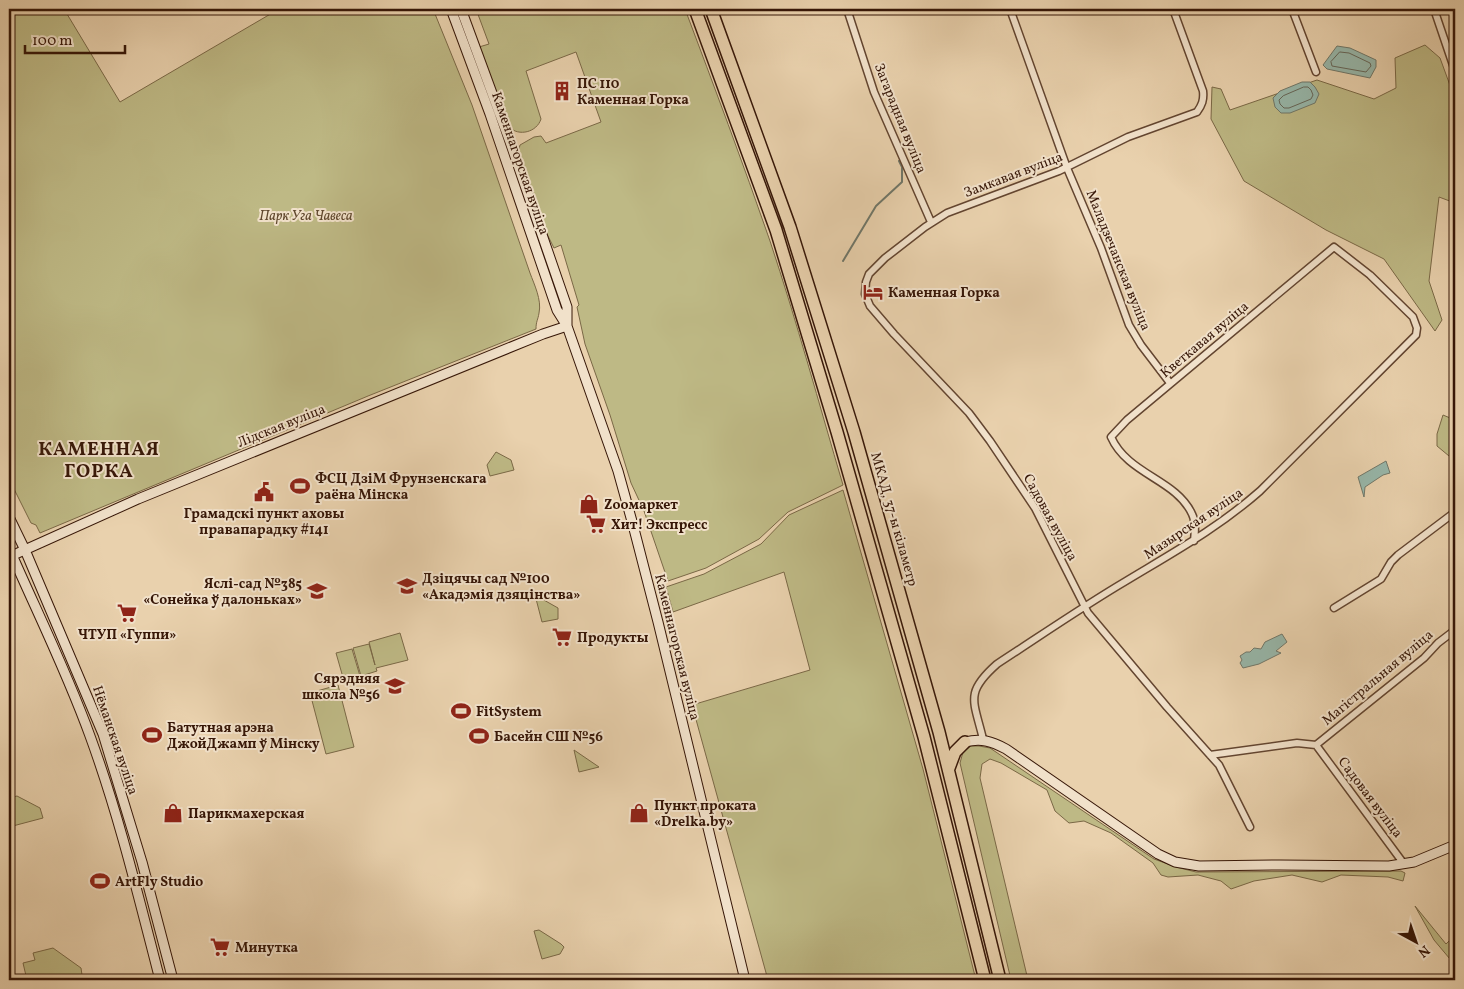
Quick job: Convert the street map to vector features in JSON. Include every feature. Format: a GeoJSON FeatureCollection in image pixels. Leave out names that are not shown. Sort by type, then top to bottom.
{"type":"FeatureCollection","features":[{"type":"Feature","properties":{"kind":"highway"},"geometry":{"type":"LineString","coordinates":[[694,9],[776,230],[868,538],[924,737],[985,980]]}},
{"type":"Feature","properties":{"kind":"highway","name":"МКАД, 37-ы кіламетр"},"geometry":{"type":"LineString","coordinates":[[711,9],[790,227],[884,535],[949,768],[1000,980]]}},
{"type":"Feature","properties":{"kind":"highway"},"geometry":{"type":"LineString","coordinates":[[939,732],[952,741],[965,742]]}},
{"type":"Feature","properties":{"kind":"highway"},"geometry":{"type":"LineString","coordinates":[[949,768],[955,752],[965,742]]}},
{"type":"Feature","properties":{"kind":"main road","name":"Каменнагорская вуліца"},"geometry":{"type":"LineString","coordinates":[[451,9],[490,114],[557,310],[567,326],[618,471],[658,622],[745,980]]}},
{"type":"Feature","properties":{"kind":"main road","name":"Каменнагорская вуліца"},"geometry":{"type":"LineString","coordinates":[[461,9],[510,142],[566,307],[567,326]]}},
{"type":"Feature","properties":{"kind":"main road","name":"Лідская вуліца"},"geometry":{"type":"LineString","coordinates":[[10,554],[24,550],[138,498],[543,334],[567,326]]}},
{"type":"Feature","properties":{"kind":"main road","name":"Нёманская вуліца"},"geometry":{"type":"LineString","coordinates":[[9,517],[102,734],[142,862],[173,980]]}},
{"type":"Feature","properties":{"kind":"main road","name":"Нёманская вуліца"},"geometry":{"type":"LineString","coordinates":[[10,554],[91,737],[160,980]]}},
{"type":"Feature","properties":{"kind":"main road"},"geometry":{"type":"LineString","coordinates":[[965,742],[983,740],[993,742],[1006,749],[1158,854],[1174,862],[1199,866],[1389,866],[1404,864],[1455,846]]}},
{"type":"Feature","properties":{"kind":"main road"},"geometry":{"type":"LineString","coordinates":[[107,790],[118,787]]}},
{"type":"Feature","properties":{"kind":"street","name":"Загарадная вуліца"},"geometry":{"type":"LineString","coordinates":[[847,9],[874,92],[931,222]]}},
{"type":"Feature","properties":{"kind":"street","name":"Маладзечанская вуліца"},"geometry":{"type":"LineString","coordinates":[[1010,9],[1066,165],[1101,248],[1129,325],[1141,345],[1170,383]]}},
{"type":"Feature","properties":{"kind":"street","name":"Замкавая вуліца"},"geometry":{"type":"LineString","coordinates":[[865,294],[866,282],[870,274],[885,258],[931,222],[963,206],[1066,165],[1128,137],[1197,112],[1204,98],[1203,91],[1173,9]]}},
{"type":"Feature","properties":{"kind":"street"},"geometry":{"type":"LineString","coordinates":[[1292,9],[1316,72]]}},
{"type":"Feature","properties":{"kind":"street"},"geometry":{"type":"LineString","coordinates":[[1434,9],[1455,71]]}},
{"type":"Feature","properties":{"kind":"street","name":"Кветкавая вуліца"},"geometry":{"type":"LineString","coordinates":[[1194,541],[1195,526],[1193,514],[1185,503],[1167,487],[1125,459],[1116,448],[1111,437],[1127,420],[1334,247],[1354,262],[1397,301],[1413,317],[1417,328]]}},
{"type":"Feature","properties":{"kind":"street","name":"Садовая вуліца"},"geometry":{"type":"LineString","coordinates":[[865,294],[870,306],[894,334],[969,413],[1014,475],[1035,508],[1085,607],[1098,626],[1218,765],[1250,827]]}},
{"type":"Feature","properties":{"kind":"street","name":"Мазырская вуліца"},"geometry":{"type":"LineString","coordinates":[[983,740],[974,698],[976,688],[986,674],[997,664],[1085,607],[1194,541],[1236,512],[1260,491],[1416,335],[1417,328]]}},
{"type":"Feature","properties":{"kind":"street"},"geometry":{"type":"LineString","coordinates":[[1334,608],[1381,579],[1391,562],[1398,555],[1455,512]]}},
{"type":"Feature","properties":{"kind":"street","name":"Магістральная вуліца"},"geometry":{"type":"LineString","coordinates":[[1316,745],[1424,658],[1438,643],[1455,630]]}},
{"type":"Feature","properties":{"kind":"street"},"geometry":{"type":"LineString","coordinates":[[1210,755],[1297,743],[1316,745]]}},
{"type":"Feature","properties":{"kind":"street","name":"Садовая вуліца"},"geometry":{"type":"LineString","coordinates":[[1316,745],[1404,864]]}},
{"type":"Feature","properties":{"kind":"green space","name":"Парк Уга Чавеса"},"geometry":{"type":"Polygon","coordinates":[[[9,9],[64,9],[120,102],[279,9],[433,9],[472,105],[537,292],[540,308],[536,329],[368,396],[40,533],[36,525],[31,523],[9,479],[9,9]]]}},
{"type":"Feature","properties":{"kind":"green space"},"geometry":{"type":"Polygon","coordinates":[[[476,9],[685,9],[770,241],[799,332],[843,485],[788,512],[759,539],[706,568],[668,581],[644,511],[631,483],[585,344],[577,307],[579,305],[561,245],[554,248],[544,228],[518,153],[520,145],[534,137],[541,136],[546,143],[601,122],[576,52],[526,71],[541,119],[536,127],[527,132],[513,130],[509,127],[479,47],[489,44],[476,9]]]}},
{"type":"Feature","properties":{"kind":"green space"},"geometry":{"type":"Polygon","coordinates":[[[1425,45],[1440,58],[1455,99],[1455,203],[1439,197],[1429,281],[1442,320],[1435,331],[1384,259],[1326,230],[1244,181],[1211,119],[1212,87],[1221,89],[1230,110],[1317,80],[1374,99],[1396,88],[1395,58],[1425,45]]]}},
{"type":"Feature","properties":{"kind":"green space"},"geometry":{"type":"Polygon","coordinates":[[[1443,415],[1455,420],[1455,461],[1437,446],[1437,434],[1443,415]]]}},
{"type":"Feature","properties":{"kind":"green space"},"geometry":{"type":"Polygon","coordinates":[[[496,452],[511,460],[514,470],[490,476],[487,465],[496,452]]]}},
{"type":"Feature","properties":{"kind":"green space"},"geometry":{"type":"Polygon","coordinates":[[[843,490],[923,769],[976,980],[768,980],[692,705],[810,670],[784,572],[673,612],[666,587],[704,574],[761,544],[789,515],[843,490]]]}},
{"type":"Feature","properties":{"kind":"green space"},"geometry":{"type":"Polygon","coordinates":[[[535,595],[558,608],[558,619],[542,622],[535,595]]]}},
{"type":"Feature","properties":{"kind":"green space"},"geometry":{"type":"Polygon","coordinates":[[[400,633],[408,660],[376,668],[377,671],[361,676],[353,648],[369,644],[375,665],[369,642],[400,633]]]}},
{"type":"Feature","properties":{"kind":"green space"},"geometry":{"type":"Polygon","coordinates":[[[352,649],[360,676],[344,681],[336,653],[352,649]]]}},
{"type":"Feature","properties":{"kind":"green space"},"geometry":{"type":"Polygon","coordinates":[[[338,685],[354,747],[326,754],[310,693],[338,685]]]}},
{"type":"Feature","properties":{"kind":"green space"},"geometry":{"type":"Polygon","coordinates":[[[971,746],[990,748],[1154,859],[1176,867],[1196,872],[1401,871],[1405,873],[1403,881],[1388,877],[1341,875],[1322,882],[1292,875],[1254,881],[1231,889],[1221,881],[1198,875],[1168,877],[1161,875],[1153,863],[1111,833],[1084,821],[1069,823],[1055,811],[1047,790],[1001,763],[990,759],[982,764],[980,778],[1028,980],[1011,980],[960,763],[963,752],[971,746]]]}},
{"type":"Feature","properties":{"kind":"green space"},"geometry":{"type":"Polygon","coordinates":[[[574,750],[599,767],[579,772],[574,750]]]}},
{"type":"Feature","properties":{"kind":"green space"},"geometry":{"type":"Polygon","coordinates":[[[17,796],[40,808],[43,818],[9,827],[9,798],[17,796]]]}},
{"type":"Feature","properties":{"kind":"green space"},"geometry":{"type":"Polygon","coordinates":[[[1415,906],[1446,944],[1450,940],[1455,946],[1452,949],[1455,953],[1455,965],[1434,940],[1415,906]]]}},
{"type":"Feature","properties":{"kind":"green space"},"geometry":{"type":"Polygon","coordinates":[[[539,930],[564,947],[560,954],[542,959],[534,931],[539,930]]]}},
{"type":"Feature","properties":{"kind":"green space"},"geometry":{"type":"Polygon","coordinates":[[[53,948],[81,968],[82,975],[59,980],[27,980],[23,963],[35,960],[33,953],[53,948]]]}},
{"type":"Feature","properties":{"kind":"water"},"geometry":{"type":"Polygon","coordinates":[[[1337,46],[1350,48],[1376,60],[1376,67],[1370,78],[1327,69],[1323,65],[1337,46]]]}},
{"type":"Feature","properties":{"kind":"water"},"geometry":{"type":"Polygon","coordinates":[[[1302,82],[1310,82],[1315,87],[1319,94],[1315,103],[1290,113],[1281,113],[1275,107],[1273,98],[1280,91],[1302,82]]]}},
{"type":"Feature","properties":{"kind":"water"},"geometry":{"type":"Polygon","coordinates":[[[1386,461],[1390,473],[1383,475],[1365,487],[1364,497],[1358,477],[1386,461]]]}},
{"type":"Feature","properties":{"kind":"water"},"geometry":{"type":"Polygon","coordinates":[[[1282,634],[1287,642],[1276,651],[1281,653],[1259,664],[1243,668],[1240,663],[1242,660],[1240,656],[1254,648],[1261,649],[1265,642],[1282,634]]]}},
{"type":"Feature","properties":{"kind":"waterway"},"geometry":{"type":"LineString","coordinates":[[843,261],[876,206],[902,182],[902,167],[899,161]]}},
{"type":"Feature","properties":{"kind":"place","name":"ПС 110 Каменная Горка"},"geometry":{"type":"Point","coordinates":[562,91]}},
{"type":"Feature","properties":{"kind":"place","name":"Каменная Горка"},"geometry":{"type":"Point","coordinates":[873,292]}},
{"type":"Feature","properties":{"kind":"place","name":"ФСЦ ДзіМ Фрунзенскага раёна Мінска"},"geometry":{"type":"Point","coordinates":[300,486]}},
{"type":"Feature","properties":{"kind":"place","name":"Грамадскі пункт аховы правапарадку #141"},"geometry":{"type":"Point","coordinates":[264,492]}},
{"type":"Feature","properties":{"kind":"place","name":"Zooмаркет"},"geometry":{"type":"Point","coordinates":[589,504]}},
{"type":"Feature","properties":{"kind":"place","name":"Хит! Экспресс"},"geometry":{"type":"Point","coordinates":[596,524]}},
{"type":"Feature","properties":{"kind":"place","name":"Дзіцячы сад №100 «Акадэмія дзяцінства»"},"geometry":{"type":"Point","coordinates":[407,586]}},
{"type":"Feature","properties":{"kind":"place","name":"Яслі-сад №385 «Сонейка ў далоньках»"},"geometry":{"type":"Point","coordinates":[317,591]}},
{"type":"Feature","properties":{"kind":"place","name":"ЧТУП «Гуппи»"},"geometry":{"type":"Point","coordinates":[127,613]}},
{"type":"Feature","properties":{"kind":"place","name":"Продукты"},"geometry":{"type":"Point","coordinates":[562,637]}},
{"type":"Feature","properties":{"kind":"place","name":"Сярэдняя школа №56"},"geometry":{"type":"Point","coordinates":[395,686]}},
{"type":"Feature","properties":{"kind":"place","name":"FitSystem"},"geometry":{"type":"Point","coordinates":[461,711]}},
{"type":"Feature","properties":{"kind":"place","name":"Батутная арэна ДжойДжамп ў Мінску"},"geometry":{"type":"Point","coordinates":[152,735]}},
{"type":"Feature","properties":{"kind":"place","name":"Басейн СШ №56"},"geometry":{"type":"Point","coordinates":[479,736]}},
{"type":"Feature","properties":{"kind":"place","name":"Парикмахерская"},"geometry":{"type":"Point","coordinates":[173,813]}},
{"type":"Feature","properties":{"kind":"place","name":"Пункт проката «Drelka.by»"},"geometry":{"type":"Point","coordinates":[639,813]}},
{"type":"Feature","properties":{"kind":"place","name":"ArtFly Studio"},"geometry":{"type":"Point","coordinates":[100,881]}},
{"type":"Feature","properties":{"kind":"place","name":"Минутка"},"geometry":{"type":"Point","coordinates":[220,947]}},
{"type":"Feature","properties":{"kind":"district","name":"КАМЕННАЯ ГОРКА"},"geometry":{"type":"Point","coordinates":[99,459]}}]}
